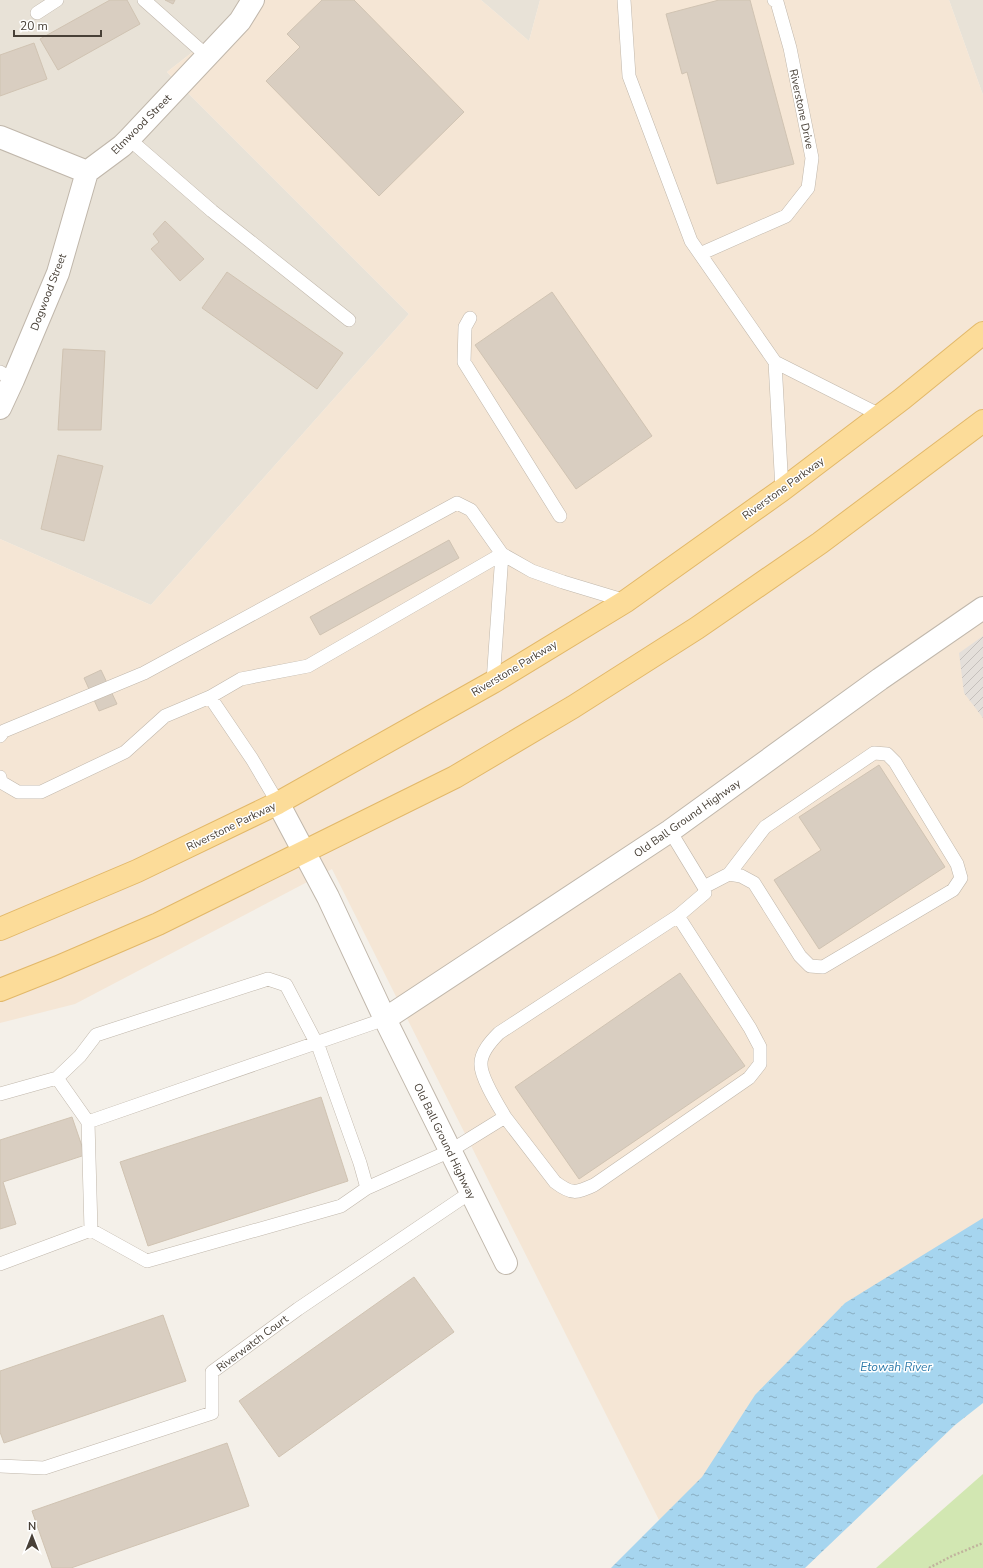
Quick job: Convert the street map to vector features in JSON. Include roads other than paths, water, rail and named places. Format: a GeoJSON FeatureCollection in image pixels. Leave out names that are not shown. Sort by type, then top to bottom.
{"type":"FeatureCollection","features":[{"type":"Feature","properties":{"kind":"main road","name":"Riverstone Parkway"},"geometry":{"type":"LineString","coordinates":[[0,929],[137,871],[278,803],[493,682],[626,600],[782,490],[880,415],[983,333]]}},
{"type":"Feature","properties":{"kind":"main road"},"geometry":{"type":"LineString","coordinates":[[0,990],[158,924],[455,777],[574,707],[698,628],[820,543],[983,421]]}},
{"type":"Feature","properties":{"kind":"street","name":"Elmwood Street"},"geometry":{"type":"LineString","coordinates":[[87,172],[129,139],[240,21],[253,0]]}},
{"type":"Feature","properties":{"kind":"street"},"geometry":{"type":"LineString","coordinates":[[0,137],[87,172]]}},
{"type":"Feature","properties":{"kind":"street","name":"Dogwood Street"},"geometry":{"type":"LineString","coordinates":[[0,408],[7,376],[58,273],[87,172]]}},
{"type":"Feature","properties":{"kind":"street","name":"Old Ball Ground Highway"},"geometry":{"type":"LineString","coordinates":[[385,1019],[670,831],[880,679],[983,608]]}},
{"type":"Feature","properties":{"kind":"street","name":"Old Ball Ground Highway"},"geometry":{"type":"LineString","coordinates":[[278,803],[328,897],[385,1019],[506,1264]]}},
{"type":"Feature","properties":{"kind":"lane"},"geometry":{"type":"LineString","coordinates":[[37,13],[57,0]]}},
{"type":"Feature","properties":{"kind":"lane"},"geometry":{"type":"LineString","coordinates":[[144,0],[207,56]]}},
{"type":"Feature","properties":{"kind":"lane"},"geometry":{"type":"LineString","coordinates":[[624,0],[629,76],[691,241],[775,362],[880,415]]}},
{"type":"Feature","properties":{"kind":"lane","name":"Riverstone Drive"},"geometry":{"type":"LineString","coordinates":[[700,254],[786,216],[808,188],[812,158],[790,48],[777,2],[774,0]]}},
{"type":"Feature","properties":{"kind":"lane"},"geometry":{"type":"LineString","coordinates":[[129,139],[212,211],[349,320]]}},
{"type":"Feature","properties":{"kind":"lane"},"geometry":{"type":"LineString","coordinates":[[470,318],[465,327],[464,362],[560,516]]}},
{"type":"Feature","properties":{"kind":"lane"},"geometry":{"type":"LineString","coordinates":[[775,362],[782,490]]}},
{"type":"Feature","properties":{"kind":"lane"},"geometry":{"type":"LineString","coordinates":[[0,736],[4,731],[144,672],[457,503],[471,510],[502,554],[532,571],[563,582],[626,600]]}},
{"type":"Feature","properties":{"kind":"lane"},"geometry":{"type":"LineString","coordinates":[[493,682],[502,554]]}},
{"type":"Feature","properties":{"kind":"lane"},"geometry":{"type":"LineString","coordinates":[[0,777],[1,782],[18,792],[41,792],[125,752],[165,716],[210,696],[241,679],[308,666],[502,554]]}},
{"type":"Feature","properties":{"kind":"lane"},"geometry":{"type":"LineString","coordinates":[[210,696],[252,759],[278,803]]}},
{"type":"Feature","properties":{"kind":"lane"},"geometry":{"type":"LineString","coordinates":[[704,887],[729,874],[765,827],[874,753],[887,754],[895,762],[957,864],[961,878],[953,890],[824,967],[810,966],[800,956],[754,883],[740,876],[729,874]]}},
{"type":"Feature","properties":{"kind":"lane"},"geometry":{"type":"LineString","coordinates":[[670,831],[704,887],[706,893],[678,916],[498,1033],[486,1048],[481,1065],[487,1086],[504,1117],[555,1182],[564,1189],[578,1192],[594,1185],[749,1078],[760,1064],[760,1047],[750,1028],[678,916]]}},
{"type":"Feature","properties":{"kind":"lane"},"geometry":{"type":"LineString","coordinates":[[0,1094],[57,1078],[80,1056],[96,1035],[268,979],[286,985],[316,1042],[360,1163],[367,1188]]}},
{"type":"Feature","properties":{"kind":"lane"},"geometry":{"type":"LineString","coordinates":[[88,1122],[385,1019]]}},
{"type":"Feature","properties":{"kind":"lane"},"geometry":{"type":"LineString","coordinates":[[57,1078],[88,1122],[91,1230]]}},
{"type":"Feature","properties":{"kind":"lane"},"geometry":{"type":"LineString","coordinates":[[0,1264],[91,1230],[146,1261],[342,1206],[367,1188],[450,1151],[504,1117]]}},
{"type":"Feature","properties":{"kind":"lane","name":"Riverwatch Court"},"geometry":{"type":"LineString","coordinates":[[0,1466],[44,1468],[212,1413],[212,1372],[298,1309],[471,1192]]}},
{"type":"Feature","properties":{"kind":"water","name":"Etowah River"},"geometry":{"type":"Polygon","coordinates":[[[983,1218],[983,1403],[955,1425],[805,1568],[611,1568],[702,1477],[755,1395],[845,1303],[983,1218]]]}}]}
